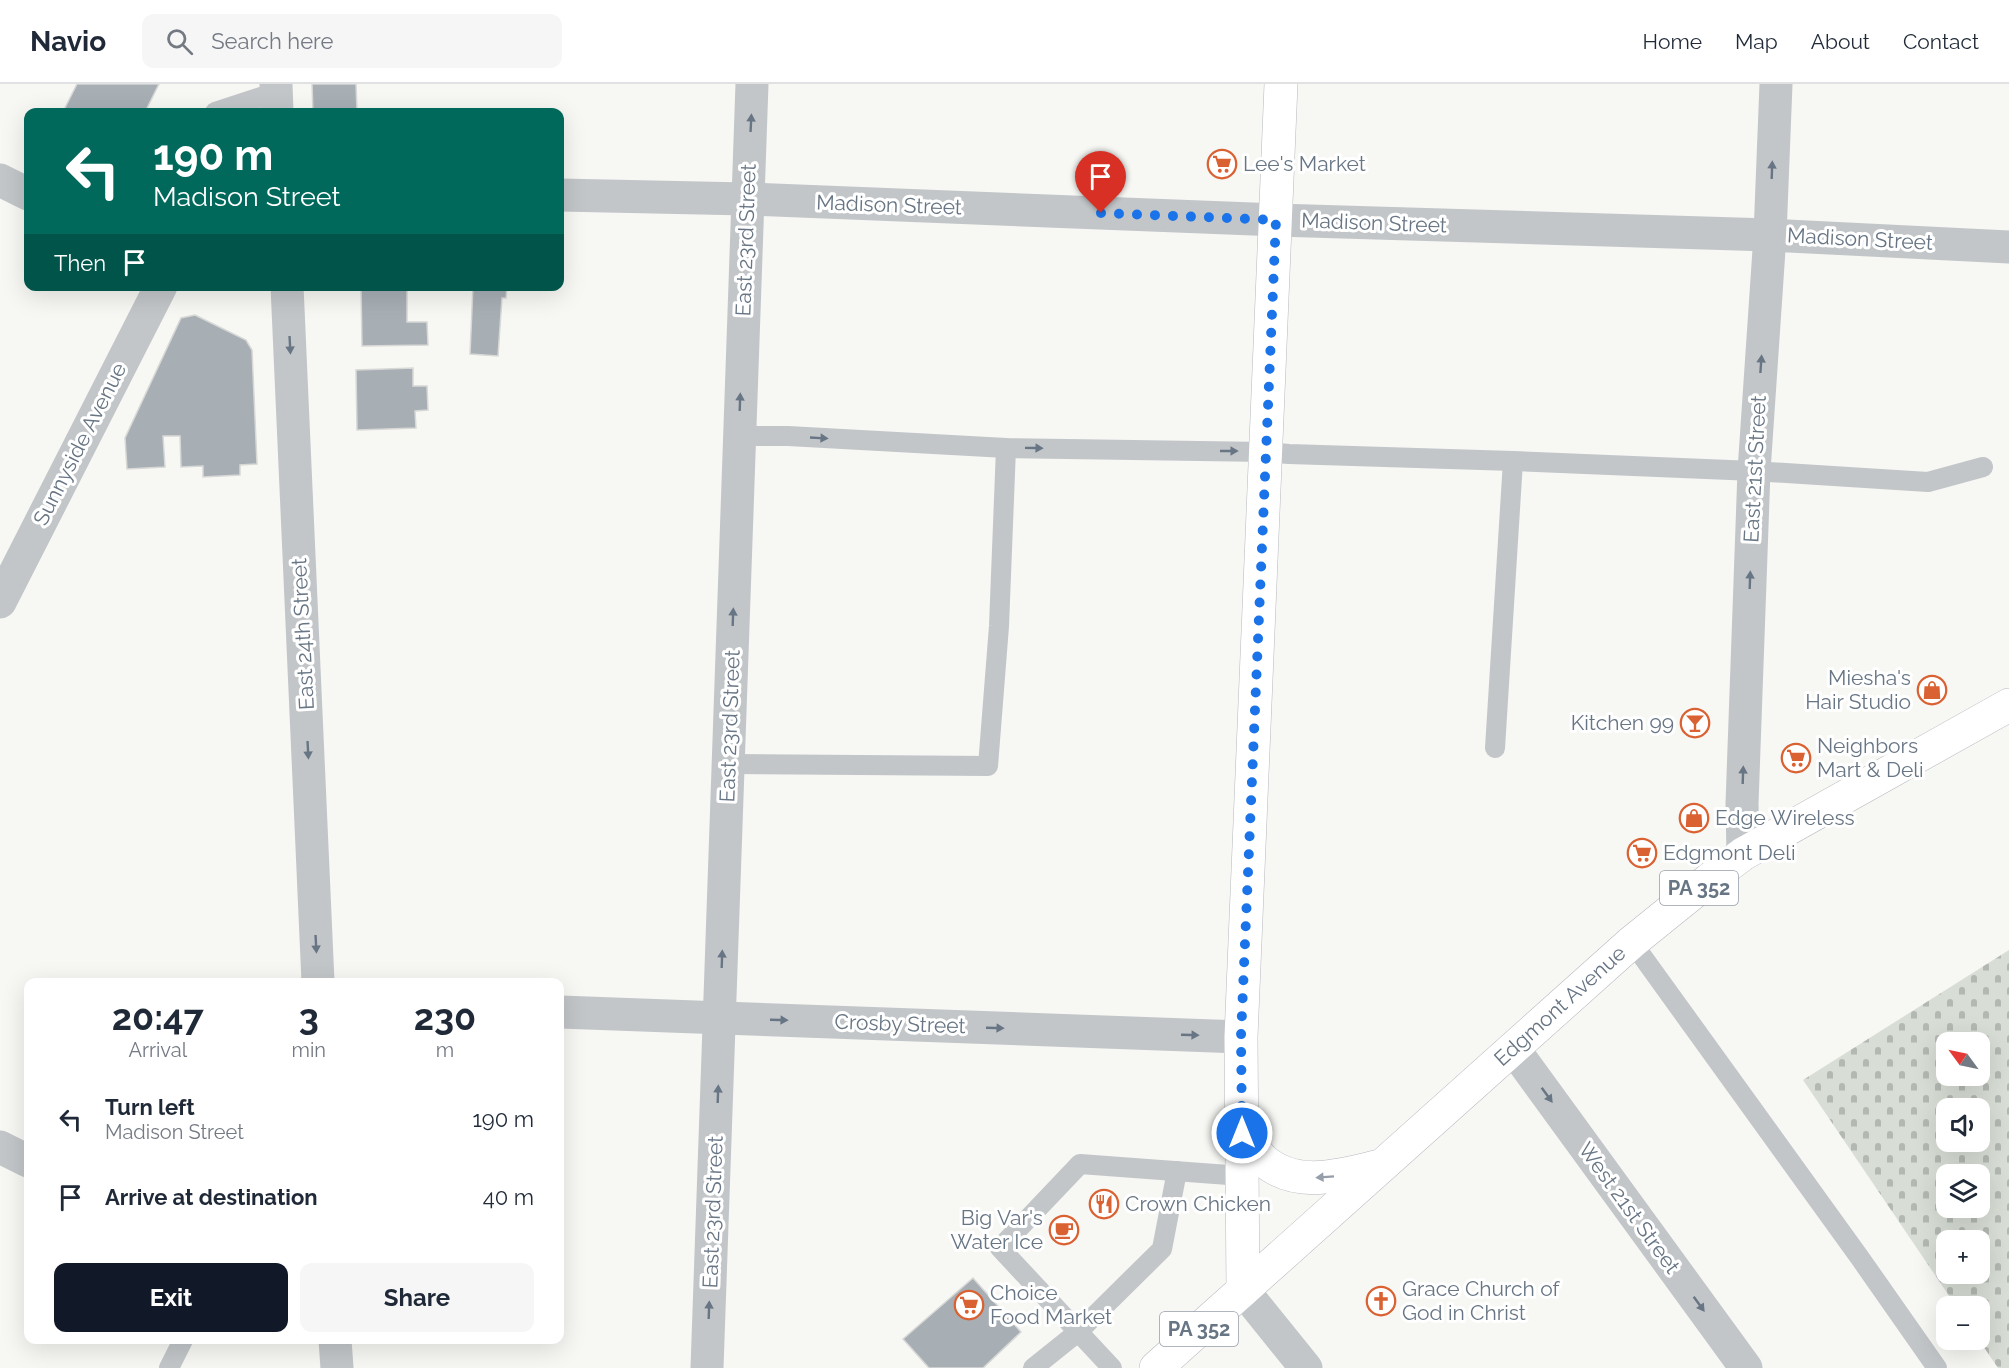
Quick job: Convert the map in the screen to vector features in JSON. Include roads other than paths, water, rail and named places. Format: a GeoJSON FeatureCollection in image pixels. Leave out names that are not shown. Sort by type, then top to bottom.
{"type":"FeatureCollection","features":[{"type":"Feature","properties":{"kind":"main road"},"geometry":{"type":"LineString","coordinates":[[1243,1290],[1241,1036],[1281,84]]}},
{"type":"Feature","properties":{"kind":"main road","name":"Edgmont Avenue"},"geometry":{"type":"LineString","coordinates":[[1156,1368],[1632,942],[1710,879],[1743,854],[2009,705]]}},
{"type":"Feature","properties":{"kind":"main road"},"geometry":{"type":"LineString","coordinates":[[1242,1133],[1261,1158],[1275,1169],[1292,1175],[1327,1179],[1382,1165]]}},
{"type":"Feature","properties":{"kind":"street","name":"East 23rd Street"},"geometry":{"type":"LineString","coordinates":[[707,1368],[752,84]]}},
{"type":"Feature","properties":{"kind":"street","name":"East 21st Street"},"geometry":{"type":"LineString","coordinates":[[1743,854],[1754,471],[1770,235],[1776,84]]}},
{"type":"Feature","properties":{"kind":"street"},"geometry":{"type":"LineString","coordinates":[[0,180],[24,192]]}},
{"type":"Feature","properties":{"kind":"street","name":"Madison Street"},"geometry":{"type":"LineString","coordinates":[[564,195],[747,199],[1276,220],[1770,235],[2009,247]]}},
{"type":"Feature","properties":{"kind":"street","name":"Sunnyside Avenue"},"geometry":{"type":"LineString","coordinates":[[0,602],[158,291]]}},
{"type":"Feature","properties":{"kind":"street","name":"East 24th Street"},"geometry":{"type":"LineString","coordinates":[[287,291],[318,978]]}},
{"type":"Feature","properties":{"kind":"street","name":"Crosby Street"},"geometry":{"type":"LineString","coordinates":[[564,1012],[1241,1036]]}},
{"type":"Feature","properties":{"kind":"street","name":"West 21st Street"},"geometry":{"type":"LineString","coordinates":[[1513,1048],[1746,1368]]}},
{"type":"Feature","properties":{"kind":"street"},"geometry":{"type":"LineString","coordinates":[[0,1147],[24,1159]]}},
{"type":"Feature","properties":{"kind":"street"},"geometry":{"type":"LineString","coordinates":[[1243,1290],[1306,1368]]}},
{"type":"Feature","properties":{"kind":"street"},"geometry":{"type":"LineString","coordinates":[[335,1344],[337,1368]]}},
{"type":"Feature","properties":{"kind":"lane"},"geometry":{"type":"LineString","coordinates":[[230,108],[276,96]]}},
{"type":"Feature","properties":{"kind":"lane"},"geometry":{"type":"LineString","coordinates":[[739,436],[788,436],[1006,448],[1266,452],[1513,461],[1754,471],[1928,482],[1983,467]]}},
{"type":"Feature","properties":{"kind":"lane"},"geometry":{"type":"LineString","coordinates":[[728,764],[987,766],[999,626],[1006,448]]}},
{"type":"Feature","properties":{"kind":"lane"},"geometry":{"type":"LineString","coordinates":[[1495,748],[1513,461]]}},
{"type":"Feature","properties":{"kind":"lane"},"geometry":{"type":"LineString","coordinates":[[1632,942],[1937,1368]]}},
{"type":"Feature","properties":{"kind":"lane"},"geometry":{"type":"LineString","coordinates":[[1112,1368],[1000,1248],[1080,1164],[1242,1176]]}},
{"type":"Feature","properties":{"kind":"lane"},"geometry":{"type":"LineString","coordinates":[[1033,1368],[1078,1332],[1162,1249],[1177,1171]]}},
{"type":"Feature","properties":{"kind":"lane"},"geometry":{"type":"LineString","coordinates":[[169,1368],[181,1344]]}},
{"type":"Feature","properties":{"kind":"place","name":"Lee's Market"},"geometry":{"type":"Point","coordinates":[1222,164]}},
{"type":"Feature","properties":{"kind":"place","name":"Miesha's Hair Studio"},"geometry":{"type":"Point","coordinates":[1932,690]}},
{"type":"Feature","properties":{"kind":"place","name":"Kitchen 99"},"geometry":{"type":"Point","coordinates":[1695,723]}},
{"type":"Feature","properties":{"kind":"place","name":"Neighbors Mart & Deli"},"geometry":{"type":"Point","coordinates":[1796,758]}},
{"type":"Feature","properties":{"kind":"place","name":"Edge Wireless"},"geometry":{"type":"Point","coordinates":[1694,818]}},
{"type":"Feature","properties":{"kind":"place","name":"Edgmont Deli"},"geometry":{"type":"Point","coordinates":[1642,853]}},
{"type":"Feature","properties":{"kind":"place","name":"Crown Chicken"},"geometry":{"type":"Point","coordinates":[1104,1204]}},
{"type":"Feature","properties":{"kind":"place","name":"Big Var's Water Ice"},"geometry":{"type":"Point","coordinates":[1064,1230]}},
{"type":"Feature","properties":{"kind":"place","name":"Grace Church of God in Christ"},"geometry":{"type":"Point","coordinates":[1381,1301]}},
{"type":"Feature","properties":{"kind":"place","name":"Choice Food Market"},"geometry":{"type":"Point","coordinates":[969,1305]}}]}
